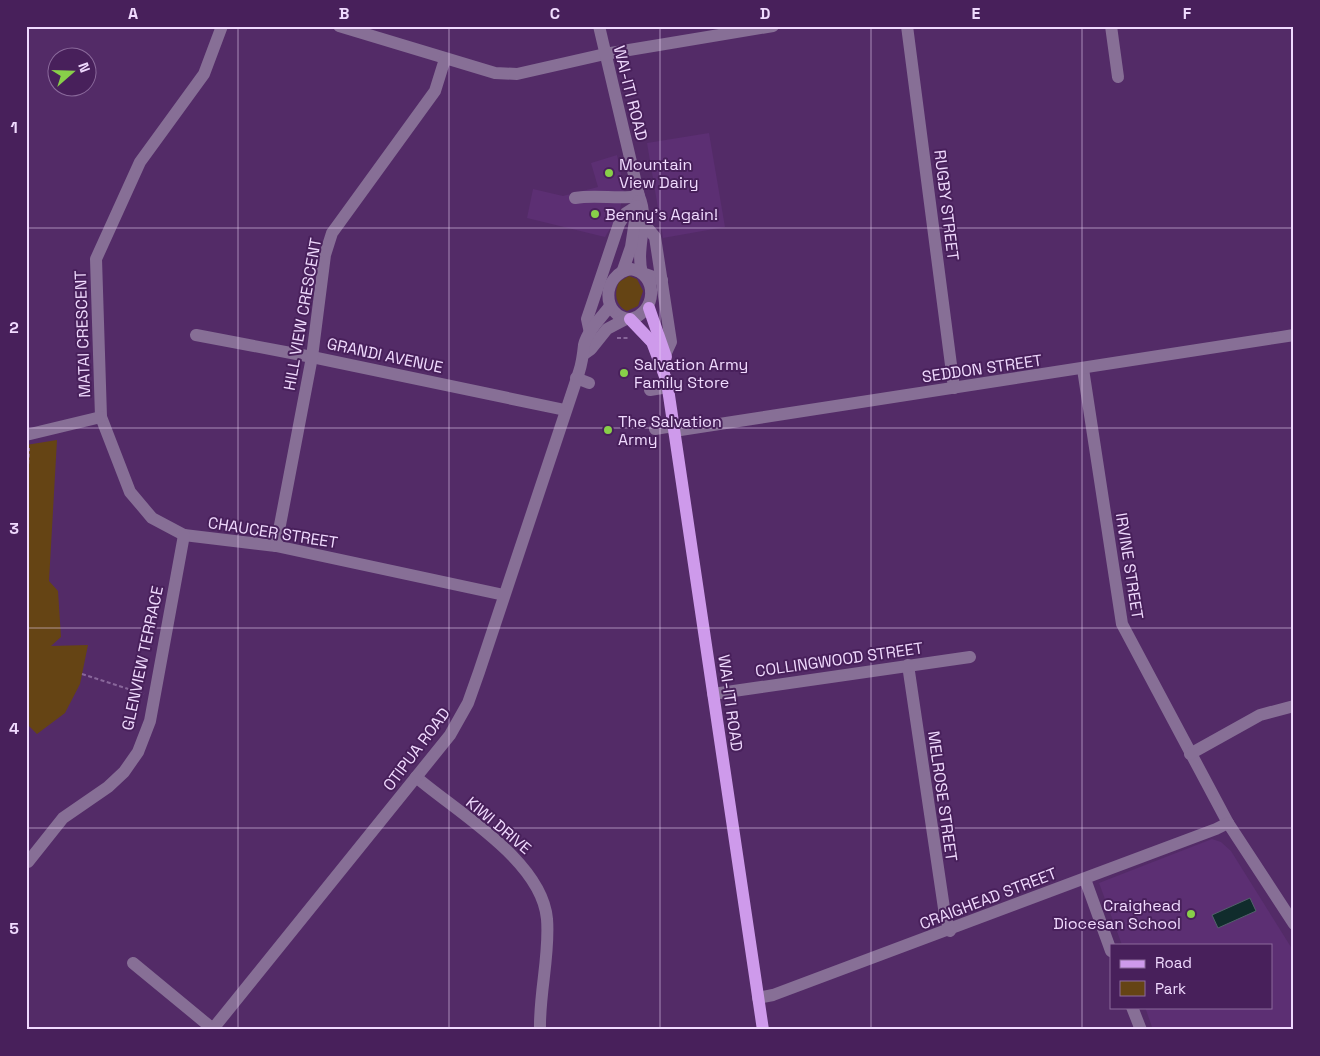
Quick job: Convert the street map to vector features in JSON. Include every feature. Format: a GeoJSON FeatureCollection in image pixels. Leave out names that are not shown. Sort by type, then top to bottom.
{"type":"FeatureCollection","features":[{"type":"Feature","properties":{"kind":"main road","name":"WAI-ITI ROAD"},"geometry":{"type":"LineString","coordinates":[[649,308],[669,372],[667,385]]}},
{"type":"Feature","properties":{"kind":"main road","name":"WAI-ITI ROAD"},"geometry":{"type":"LineString","coordinates":[[628,319],[652,342],[667,385],[763,1030]]}},
{"type":"Feature","properties":{"kind":"street","name":"MATAI CRESCENT"},"geometry":{"type":"LineString","coordinates":[[28,435],[101,417],[96,259],[140,162],[204,74],[222,26]]}},
{"type":"Feature","properties":{"kind":"street"},"geometry":{"type":"LineString","coordinates":[[338,26],[495,73],[517,74],[605,54],[773,26]]}},
{"type":"Feature","properties":{"kind":"street","name":"WAI-ITI ROAD"},"geometry":{"type":"LineString","coordinates":[[599,26],[638,201],[631,247],[622,270]]}},
{"type":"Feature","properties":{"kind":"street","name":"RUGBY STREET"},"geometry":{"type":"LineString","coordinates":[[907,26],[954,388]]}},
{"type":"Feature","properties":{"kind":"street"},"geometry":{"type":"LineString","coordinates":[[1111,26],[1118,77]]}},
{"type":"Feature","properties":{"kind":"street","name":"HILL VIEW CRESCENT"},"geometry":{"type":"LineString","coordinates":[[276,546],[312,357],[325,255],[332,233],[435,91],[445,59]]}},
{"type":"Feature","properties":{"kind":"street"},"geometry":{"type":"LineString","coordinates":[[575,198],[593,195],[627,198],[638,201],[626,213],[619,224],[587,319],[590,333]]}},
{"type":"Feature","properties":{"kind":"street","name":"WAI-ITI ROAD"},"geometry":{"type":"LineString","coordinates":[[638,201],[644,208],[639,264],[642,273]]}},
{"type":"Feature","properties":{"kind":"street"},"geometry":{"type":"LineString","coordinates":[[644,224],[655,237],[672,342],[665,355]]}},
{"type":"Feature","properties":{"kind":"street"},"geometry":{"type":"LineString","coordinates":[[642,273],[650,285],[649,308],[642,315],[628,319],[614,312],[610,306],[609,288],[611,281],[622,270],[631,269],[662,280]]}},
{"type":"Feature","properties":{"kind":"street","name":"OTIPUA ROAD"},"geometry":{"type":"LineString","coordinates":[[212,1029],[416,777],[461,718],[476,680],[504,595],[562,440],[565,410],[584,354],[584,345],[590,333],[610,306]]}},
{"type":"Feature","properties":{"kind":"street","name":"OTIPUA ROAD"},"geometry":{"type":"LineString","coordinates":[[584,354],[591,349],[607,329],[628,319]]}},
{"type":"Feature","properties":{"kind":"street","name":"GRANDI AVENUE"},"geometry":{"type":"LineString","coordinates":[[196,335],[312,357],[565,410]]}},
{"type":"Feature","properties":{"kind":"street","name":"SEDDON STREET"},"geometry":{"type":"LineString","coordinates":[[656,429],[1083,369],[1294,335]]}},
{"type":"Feature","properties":{"kind":"street","name":"IRVINE STREET"},"geometry":{"type":"LineString","coordinates":[[1083,369],[1122,624],[1228,823],[1294,924]]}},
{"type":"Feature","properties":{"kind":"street"},"geometry":{"type":"LineString","coordinates":[[576,378],[589,383]]}},
{"type":"Feature","properties":{"kind":"street"},"geometry":{"type":"LineString","coordinates":[[650,390],[667,385]]}},
{"type":"Feature","properties":{"kind":"street","name":"CHAUCER STREET"},"geometry":{"type":"LineString","coordinates":[[101,417],[120,471],[137,503],[152,518],[174,531],[184,535],[276,546],[504,595]]}},
{"type":"Feature","properties":{"kind":"street","name":"GLENVIEW TERRACE"},"geometry":{"type":"LineString","coordinates":[[28,862],[63,818],[108,787],[124,772],[138,752],[150,720],[184,535]]}},
{"type":"Feature","properties":{"kind":"street","name":"COLLINGWOOD STREET"},"geometry":{"type":"LineString","coordinates":[[713,694],[970,657]]}},
{"type":"Feature","properties":{"kind":"street","name":"MELROSE STREET"},"geometry":{"type":"LineString","coordinates":[[908,665],[945,915],[950,931]]}},
{"type":"Feature","properties":{"kind":"street"},"geometry":{"type":"LineString","coordinates":[[1190,754],[1260,715],[1294,706]]}},
{"type":"Feature","properties":{"kind":"street","name":"KIWI DRIVE"},"geometry":{"type":"LineString","coordinates":[[416,777],[509,852],[533,878],[540,893],[547,919],[540,1030]]}},
{"type":"Feature","properties":{"kind":"street","name":"CRAIGHEAD STREET"},"geometry":{"type":"LineString","coordinates":[[758,998],[773,995],[950,931],[1228,823]]}},
{"type":"Feature","properties":{"kind":"street"},"geometry":{"type":"LineString","coordinates":[[1085,879],[1110,948]]}},
{"type":"Feature","properties":{"kind":"street"},"geometry":{"type":"LineString","coordinates":[[133,963],[212,1029]]}},
{"type":"Feature","properties":{"kind":"street"},"geometry":{"type":"LineString","coordinates":[[1132,1008],[1141,1030]]}},
{"type":"Feature","properties":{"kind":"path"},"geometry":{"type":"LineString","coordinates":[[614,339],[628,337],[636,340]]}},
{"type":"Feature","properties":{"kind":"path"},"geometry":{"type":"LineString","coordinates":[[26,503],[28,435]]}},
{"type":"Feature","properties":{"kind":"path"},"geometry":{"type":"LineString","coordinates":[[82,674],[154,697]]}},
{"type":"Feature","properties":{"kind":"shaded area"},"geometry":{"type":"Polygon","coordinates":[[[709,133],[725,227],[663,238],[647,143],[709,133]]]}},
{"type":"Feature","properties":{"kind":"shaded area"},"geometry":{"type":"Polygon","coordinates":[[[617,155],[624,189],[619,214],[605,237],[527,218],[533,189],[563,196],[598,187],[591,163],[617,155]]]}},
{"type":"Feature","properties":{"kind":"shaded area","name":"Craighead Diocesan School"},"geometry":{"type":"Polygon","coordinates":[[[1212,839],[1221,842],[1231,851],[1294,952],[1294,1030],[1153,1030],[1145,1008],[1272,1008],[1272,944],[1122,944],[1099,883],[1212,839]]]}},
{"type":"Feature","properties":{"kind":"shaded area"},"geometry":{"type":"Polygon","coordinates":[[[1250,898],[1256,911],[1218,928],[1212,915],[1250,898]]]}},
{"type":"Feature","properties":{"kind":"green space"},"geometry":{"type":"Polygon","coordinates":[[[629,276],[637,279],[643,291],[638,306],[627,311],[620,306],[616,290],[619,282],[629,276]]]}},
{"type":"Feature","properties":{"kind":"green space"},"geometry":{"type":"Polygon","coordinates":[[[57,440],[49,581],[58,591],[61,637],[51,646],[88,645],[80,684],[65,713],[37,734],[26,723],[26,445],[57,440]]]}},
{"type":"Feature","properties":{"kind":"place","name":"Mountain View Dairy"},"geometry":{"type":"Point","coordinates":[609,173]}},
{"type":"Feature","properties":{"kind":"place","name":"Benny's Again!"},"geometry":{"type":"Point","coordinates":[595,214]}},
{"type":"Feature","properties":{"kind":"place","name":"Salvation Army Family Store"},"geometry":{"type":"Point","coordinates":[624,373]}},
{"type":"Feature","properties":{"kind":"place","name":"The Salvation Army"},"geometry":{"type":"Point","coordinates":[608,430]}},
{"type":"Feature","properties":{"kind":"place","name":"Craighead Diocesan School"},"geometry":{"type":"Point","coordinates":[1191,914]}}]}
